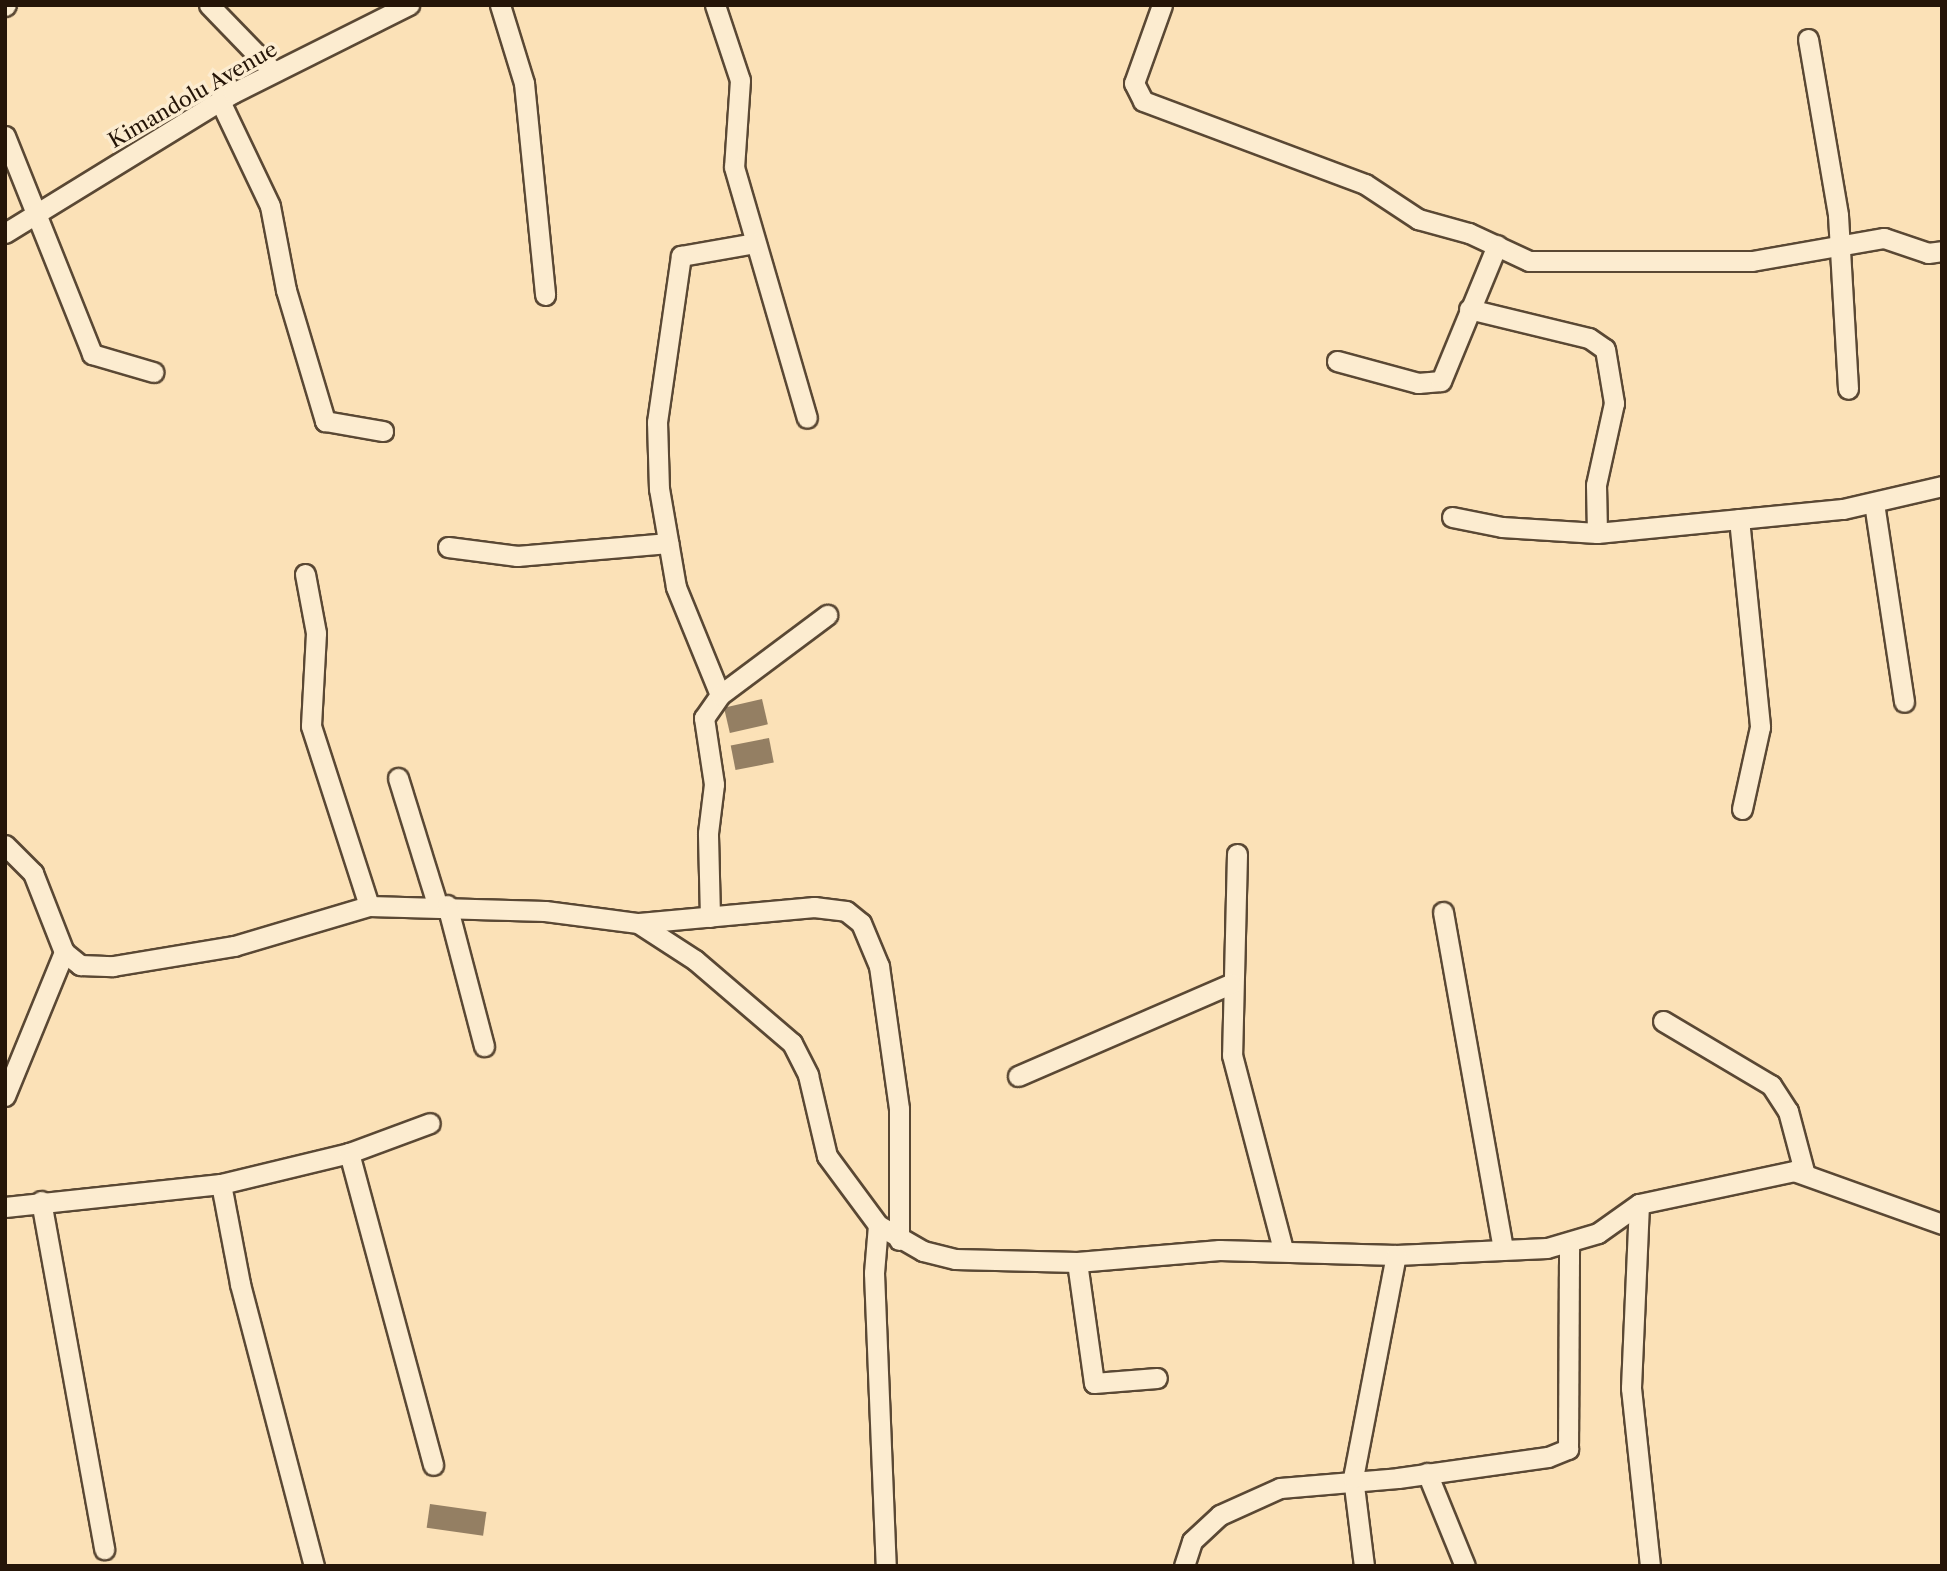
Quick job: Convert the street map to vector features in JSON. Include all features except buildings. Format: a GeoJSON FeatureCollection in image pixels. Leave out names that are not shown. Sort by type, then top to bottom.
{"type":"FeatureCollection","features":[{"type":"Feature","properties":{"kind":"street"},"geometry":{"type":"LineString","coordinates":[[209,5],[274,72]]}},
{"type":"Feature","properties":{"kind":"street","name":"Kimandolu Avenue"},"geometry":{"type":"LineString","coordinates":[[5,233],[220,101],[409,5]]}},
{"type":"Feature","properties":{"kind":"street"},"geometry":{"type":"LineString","coordinates":[[500,5],[524,83],[545,295]]}},
{"type":"Feature","properties":{"kind":"street"},"geometry":{"type":"LineString","coordinates":[[715,5],[738,65],[732,155],[807,418]]}},
{"type":"Feature","properties":{"kind":"street"},"geometry":{"type":"LineString","coordinates":[[1162,5],[1134,83],[1143,101],[1365,184],[1418,219],[1497,245],[1530,261],[1562,265],[1752,261],[1885,238],[1928,253],[1942,251]]}},
{"type":"Feature","properties":{"kind":"street"},"geometry":{"type":"LineString","coordinates":[[1808,39],[1839,245],[1848,389]]}},
{"type":"Feature","properties":{"kind":"street"},"geometry":{"type":"LineString","coordinates":[[220,101],[270,206],[286,290],[325,421],[383,431]]}},
{"type":"Feature","properties":{"kind":"street"},"geometry":{"type":"LineString","coordinates":[[5,136],[92,354],[153,372]]}},
{"type":"Feature","properties":{"kind":"street"},"geometry":{"type":"LineString","coordinates":[[720,695],[676,587],[656,441],[676,265],[691,250],[755,243]]}},
{"type":"Feature","properties":{"kind":"street"},"geometry":{"type":"LineString","coordinates":[[1337,360],[1436,384],[1497,245]]}},
{"type":"Feature","properties":{"kind":"street"},"geometry":{"type":"LineString","coordinates":[[1469,309],[1589,338],[1605,349],[1614,403],[1596,485],[1597,533]]}},
{"type":"Feature","properties":{"kind":"street"},"geometry":{"type":"LineString","coordinates":[[1452,517],[1597,533],[1874,503],[1942,486]]}},
{"type":"Feature","properties":{"kind":"street"},"geometry":{"type":"LineString","coordinates":[[1874,503],[1904,702]]}},
{"type":"Feature","properties":{"kind":"street"},"geometry":{"type":"LineString","coordinates":[[1739,519],[1760,727],[1742,809]]}},
{"type":"Feature","properties":{"kind":"street"},"geometry":{"type":"LineString","coordinates":[[448,547],[517,556],[668,543]]}},
{"type":"Feature","properties":{"kind":"street"},"geometry":{"type":"LineString","coordinates":[[305,574],[316,633],[311,726],[369,906]]}},
{"type":"Feature","properties":{"kind":"street"},"geometry":{"type":"LineString","coordinates":[[710,917],[708,833],[714,784],[701,729],[720,695],[827,615]]}},
{"type":"Feature","properties":{"kind":"street"},"geometry":{"type":"LineString","coordinates":[[398,778],[442,905],[484,1046]]}},
{"type":"Feature","properties":{"kind":"street"},"geometry":{"type":"LineString","coordinates":[[5,845],[33,873],[64,952],[80,965],[113,966],[234,946],[369,906],[442,905],[638,923],[846,911],[873,938],[899,1109],[899,1240]]}},
{"type":"Feature","properties":{"kind":"street"},"geometry":{"type":"LineString","coordinates":[[1237,854],[1231,984],[1237,1087],[1283,1250]]}},
{"type":"Feature","properties":{"kind":"street"},"geometry":{"type":"LineString","coordinates":[[1443,912],[1503,1250]]}},
{"type":"Feature","properties":{"kind":"street"},"geometry":{"type":"LineString","coordinates":[[638,923],[695,960],[792,1043],[808,1075],[827,1156],[878,1225],[899,1240],[955,1259],[1077,1262],[1283,1250],[1396,1255],[1569,1244],[1598,1233],[1639,1204],[1804,1171],[1942,1224]]}},
{"type":"Feature","properties":{"kind":"street"},"geometry":{"type":"LineString","coordinates":[[5,1096],[64,952]]}},
{"type":"Feature","properties":{"kind":"street"},"geometry":{"type":"LineString","coordinates":[[1017,1076],[1231,984]]}},
{"type":"Feature","properties":{"kind":"street"},"geometry":{"type":"LineString","coordinates":[[1663,1021],[1771,1085],[1788,1111],[1804,1171]]}},
{"type":"Feature","properties":{"kind":"street"},"geometry":{"type":"LineString","coordinates":[[5,1207],[41,1201],[221,1184],[349,1153],[430,1124]]}},
{"type":"Feature","properties":{"kind":"street"},"geometry":{"type":"LineString","coordinates":[[349,1153],[433,1465]]}},
{"type":"Feature","properties":{"kind":"street"},"geometry":{"type":"LineString","coordinates":[[221,1184],[240,1284],[314,1566]]}},
{"type":"Feature","properties":{"kind":"street"},"geometry":{"type":"LineString","coordinates":[[41,1201],[104,1549]]}},
{"type":"Feature","properties":{"kind":"street"},"geometry":{"type":"LineString","coordinates":[[1639,1204],[1631,1388],[1650,1566]]}},
{"type":"Feature","properties":{"kind":"street"},"geometry":{"type":"LineString","coordinates":[[878,1225],[874,1273],[886,1566]]}},
{"type":"Feature","properties":{"kind":"street"},"geometry":{"type":"LineString","coordinates":[[1184,1566],[1204,1528],[1251,1497],[1353,1478],[1427,1473],[1567,1449],[1569,1244]]}},
{"type":"Feature","properties":{"kind":"street"},"geometry":{"type":"LineString","coordinates":[[1364,1566],[1353,1478],[1396,1255]]}},
{"type":"Feature","properties":{"kind":"street"},"geometry":{"type":"LineString","coordinates":[[1077,1262],[1094,1382],[1100,1387],[1157,1378]]}},
{"type":"Feature","properties":{"kind":"street"},"geometry":{"type":"LineString","coordinates":[[1427,1473],[1465,1566]]}}]}
